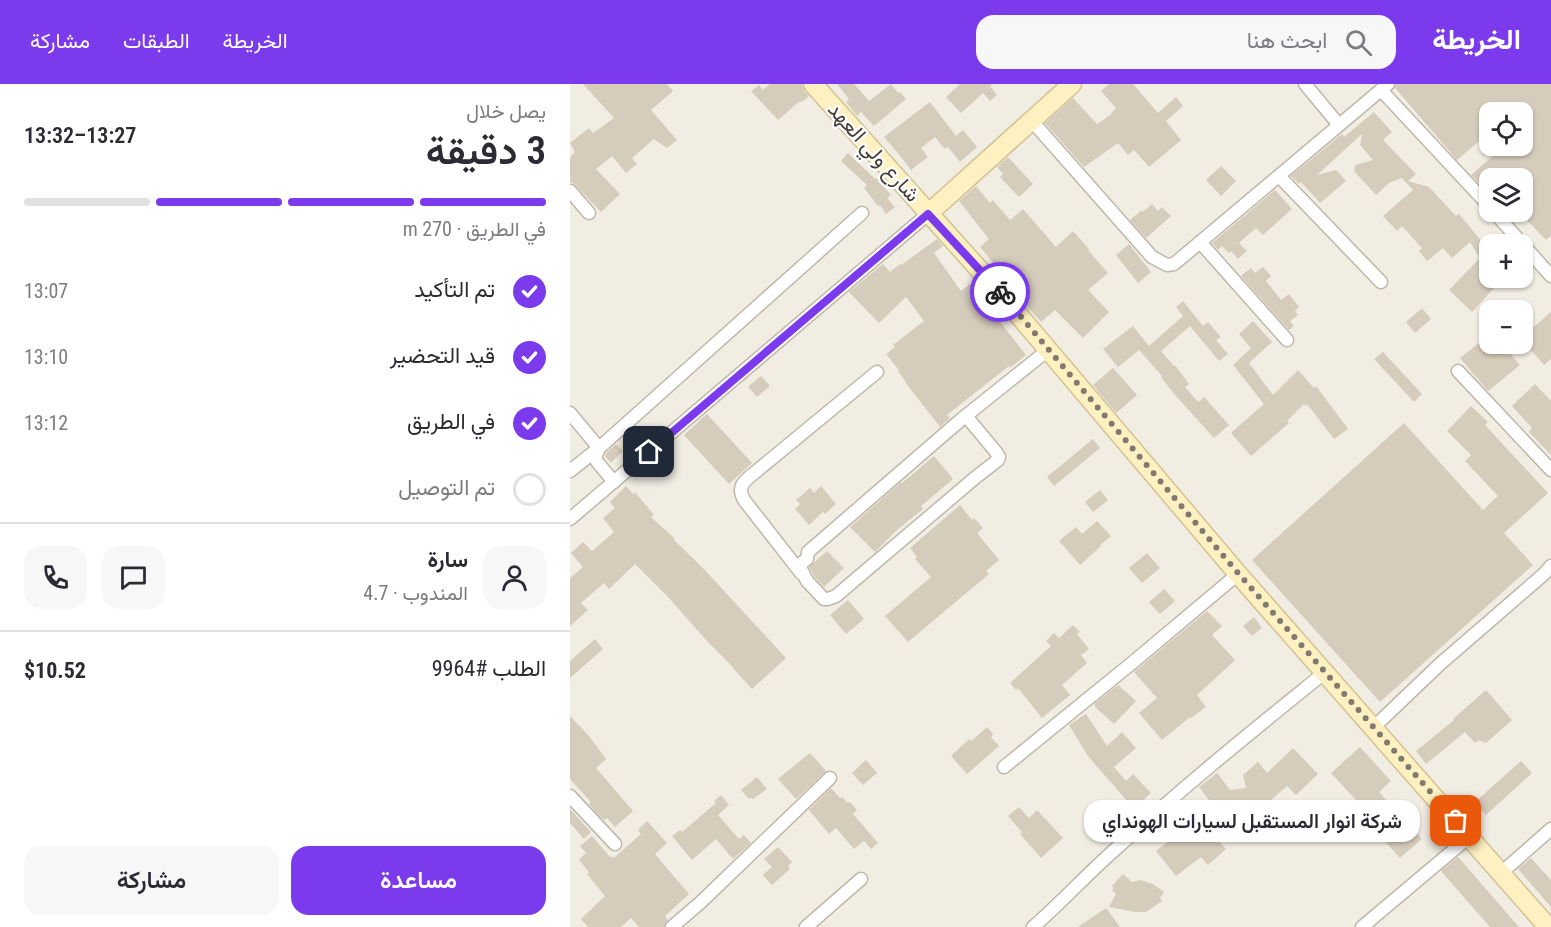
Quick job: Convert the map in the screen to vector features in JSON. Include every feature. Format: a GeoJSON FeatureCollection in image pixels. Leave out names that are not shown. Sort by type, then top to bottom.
{"type":"FeatureCollection","features":[{"type":"Feature","properties":{"kind":"main road","name":"شارع ولي العهد"},"geometry":{"type":"LineString","coordinates":[[813,84],[994,286],[1324,673],[1548,927]]}},
{"type":"Feature","properties":{"kind":"main road"},"geometry":{"type":"LineString","coordinates":[[928,214],[1072,84]]}},
{"type":"Feature","properties":{"kind":"street"},"geometry":{"type":"LineString","coordinates":[[1305,84],[1339,125]]}},
{"type":"Feature","properties":{"kind":"street"},"geometry":{"type":"LineString","coordinates":[[1032,121],[1152,256],[1167,265],[1174,264],[1385,87],[1479,194]]}},
{"type":"Feature","properties":{"kind":"street"},"geometry":{"type":"LineString","coordinates":[[1279,176],[1381,282]]}},
{"type":"Feature","properties":{"kind":"street"},"geometry":{"type":"LineString","coordinates":[[570,191],[589,213]]}},
{"type":"Feature","properties":{"kind":"street"},"geometry":{"type":"LineString","coordinates":[[570,471],[599,448],[862,213]]}},
{"type":"Feature","properties":{"kind":"street"},"geometry":{"type":"LineString","coordinates":[[570,519],[928,214]]}},
{"type":"Feature","properties":{"kind":"street"},"geometry":{"type":"LineString","coordinates":[[1503,222],[1551,276]]}},
{"type":"Feature","properties":{"kind":"street"},"geometry":{"type":"LineString","coordinates":[[1200,242],[1287,340]]}},
{"type":"Feature","properties":{"kind":"street"},"geometry":{"type":"LineString","coordinates":[[807,581],[799,565],[807,559],[808,552],[966,416],[1048,350]]}},
{"type":"Feature","properties":{"kind":"street"},"geometry":{"type":"LineString","coordinates":[[1458,371],[1551,470]]}},
{"type":"Feature","properties":{"kind":"street"},"geometry":{"type":"LineString","coordinates":[[877,372],[744,481],[741,487],[744,500],[807,581],[824,599],[836,596],[998,460],[996,452],[966,416]]}},
{"type":"Feature","properties":{"kind":"street"},"geometry":{"type":"LineString","coordinates":[[570,413],[599,448]]}},
{"type":"Feature","properties":{"kind":"street"},"geometry":{"type":"LineString","coordinates":[[599,448],[595,458],[614,482]]}},
{"type":"Feature","properties":{"kind":"street"},"geometry":{"type":"LineString","coordinates":[[1373,728],[1440,664],[1551,566]]}},
{"type":"Feature","properties":{"kind":"street"},"geometry":{"type":"LineString","coordinates":[[1004,767],[1238,573]]}},
{"type":"Feature","properties":{"kind":"street"},"geometry":{"type":"LineString","coordinates":[[1033,927],[1178,793],[1324,673]]}},
{"type":"Feature","properties":{"kind":"street"},"geometry":{"type":"LineString","coordinates":[[672,927],[702,902],[830,778]]}},
{"type":"Feature","properties":{"kind":"street"},"geometry":{"type":"LineString","coordinates":[[570,796],[615,844]]}},
{"type":"Feature","properties":{"kind":"street"},"geometry":{"type":"LineString","coordinates":[[1501,873],[1551,829]]}},
{"type":"Feature","properties":{"kind":"street"},"geometry":{"type":"LineString","coordinates":[[1362,927],[1469,837]]}},
{"type":"Feature","properties":{"kind":"street"},"geometry":{"type":"LineString","coordinates":[[806,927],[861,879]]}},
{"type":"Feature","properties":{"kind":"building"},"geometry":{"type":"Polygon","coordinates":[[[583,84],[667,84],[673,91],[651,110],[677,140],[667,148],[654,139],[632,158],[637,164],[626,173],[612,156],[596,169],[620,194],[601,212],[570,181],[570,157],[575,152],[570,143],[589,128],[593,133],[614,118],[583,84]]]}},
{"type":"Feature","properties":{"kind":"building"},"geometry":{"type":"Polygon","coordinates":[[[770,84],[802,84],[809,96],[778,120],[751,91],[759,85],[763,90],[770,84]]]}},
{"type":"Feature","properties":{"kind":"building"},"geometry":{"type":"Polygon","coordinates":[[[837,84],[854,84],[869,101],[891,84],[906,99],[874,126],[861,112],[857,116],[846,102],[849,99],[837,84]]]}},
{"type":"Feature","properties":{"kind":"building"},"geometry":{"type":"Polygon","coordinates":[[[960,84],[993,84],[990,86],[997,95],[990,101],[983,93],[961,113],[946,97],[960,84]]]}},
{"type":"Feature","properties":{"kind":"building"},"geometry":{"type":"Polygon","coordinates":[[[1109,84],[1133,84],[1158,113],[1176,97],[1183,106],[1166,121],[1181,140],[1149,167],[1134,150],[1128,155],[1118,143],[1084,167],[1045,123],[1073,98],[1097,124],[1112,114],[1116,108],[1101,91],[1109,84]]]}},
{"type":"Feature","properties":{"kind":"building"},"geometry":{"type":"Polygon","coordinates":[[[1396,84],[1551,84],[1551,236],[1546,240],[1529,222],[1533,222],[1533,168],[1479,168],[1479,183],[1471,175],[1493,156],[1533,156],[1533,102],[1479,102],[1479,141],[1457,160],[1395,88],[1396,84]]]}},
{"type":"Feature","properties":{"kind":"building"},"geometry":{"type":"Polygon","coordinates":[[[930,102],[956,136],[963,130],[977,147],[960,162],[948,147],[945,149],[935,137],[921,148],[928,157],[911,170],[884,137],[930,102]]]}},
{"type":"Feature","properties":{"kind":"building"},"geometry":{"type":"Polygon","coordinates":[[[1374,112],[1392,132],[1383,140],[1416,174],[1408,181],[1429,187],[1456,216],[1459,214],[1479,238],[1479,256],[1470,242],[1452,258],[1443,248],[1427,261],[1419,251],[1422,248],[1402,226],[1397,231],[1383,216],[1413,190],[1402,178],[1389,183],[1376,195],[1354,171],[1355,165],[1373,160],[1360,145],[1362,134],[1317,175],[1336,170],[1346,181],[1320,203],[1301,182],[1299,184],[1291,176],[1342,134],[1344,137],[1374,112]]]}},
{"type":"Feature","properties":{"kind":"building"},"geometry":{"type":"Polygon","coordinates":[[[848,153],[891,195],[887,198],[895,207],[886,214],[864,188],[867,185],[841,161],[848,153]]]}},
{"type":"Feature","properties":{"kind":"building"},"geometry":{"type":"Polygon","coordinates":[[[1008,157],[1033,184],[1019,197],[1000,177],[1003,174],[997,167],[1008,157]]]}},
{"type":"Feature","properties":{"kind":"building"},"geometry":{"type":"Polygon","coordinates":[[[1221,166],[1236,181],[1221,196],[1206,180],[1221,166]]]}},
{"type":"Feature","properties":{"kind":"building"},"geometry":{"type":"Polygon","coordinates":[[[976,186],[990,203],[993,200],[1010,220],[1023,209],[1056,247],[1073,231],[1108,273],[1088,290],[1109,312],[1083,338],[1055,310],[1041,322],[1009,286],[1011,284],[980,247],[989,239],[959,201],[976,186]]]}},
{"type":"Feature","properties":{"kind":"building"},"geometry":{"type":"Polygon","coordinates":[[[1275,190],[1292,209],[1263,235],[1256,228],[1239,243],[1247,251],[1238,259],[1222,246],[1218,250],[1212,243],[1275,190]]]}},
{"type":"Feature","properties":{"kind":"building"},"geometry":{"type":"Polygon","coordinates":[[[1152,204],[1158,211],[1162,207],[1171,216],[1146,238],[1130,220],[1152,204]]]}},
{"type":"Feature","properties":{"kind":"building"},"geometry":{"type":"Polygon","coordinates":[[[937,239],[943,246],[934,253],[961,291],[970,284],[1026,355],[947,415],[950,418],[940,427],[886,354],[895,347],[893,345],[924,321],[906,297],[879,323],[849,292],[883,264],[890,272],[937,239]]]}},
{"type":"Feature","properties":{"kind":"building"},"geometry":{"type":"Polygon","coordinates":[[[1129,244],[1151,272],[1138,283],[1116,255],[1129,244]]]}},
{"type":"Feature","properties":{"kind":"building"},"geometry":{"type":"Polygon","coordinates":[[[1479,259],[1479,288],[1494,288],[1483,300],[1479,300],[1479,304],[1472,312],[1449,290],[1479,259]]]}},
{"type":"Feature","properties":{"kind":"building"},"geometry":{"type":"Polygon","coordinates":[[[1263,267],[1271,276],[1266,281],[1281,300],[1289,294],[1299,307],[1295,311],[1298,315],[1290,321],[1294,326],[1289,330],[1241,276],[1251,268],[1255,273],[1263,267]]]}},
{"type":"Feature","properties":{"kind":"building"},"geometry":{"type":"Polygon","coordinates":[[[1183,301],[1203,326],[1208,322],[1221,337],[1216,340],[1228,354],[1219,361],[1190,326],[1161,351],[1189,384],[1185,387],[1198,402],[1204,397],[1229,425],[1214,438],[1139,350],[1118,367],[1103,349],[1133,326],[1149,346],[1183,316],[1176,307],[1183,301]]]}},
{"type":"Feature","properties":{"kind":"building"},"geometry":{"type":"Polygon","coordinates":[[[1422,308],[1431,319],[1415,333],[1406,322],[1422,308]]]}},
{"type":"Feature","properties":{"kind":"building"},"geometry":{"type":"Polygon","coordinates":[[[1551,312],[1551,359],[1544,365],[1533,352],[1533,328],[1551,312]]]}},
{"type":"Feature","properties":{"kind":"building"},"geometry":{"type":"Polygon","coordinates":[[[1253,321],[1272,342],[1249,363],[1273,395],[1298,370],[1314,388],[1316,386],[1348,429],[1334,439],[1307,404],[1305,406],[1304,404],[1287,421],[1289,423],[1251,456],[1231,433],[1264,404],[1233,365],[1251,348],[1239,334],[1253,321]]]}},
{"type":"Feature","properties":{"kind":"building"},"geometry":{"type":"Polygon","coordinates":[[[1479,343],[1479,354],[1511,354],[1520,365],[1488,391],[1460,358],[1479,343]]]}},
{"type":"Feature","properties":{"kind":"building"},"geometry":{"type":"Polygon","coordinates":[[[1383,352],[1422,394],[1414,402],[1374,359],[1383,352]]]}},
{"type":"Feature","properties":{"kind":"building"},"geometry":{"type":"Polygon","coordinates":[[[1113,368],[1137,395],[1116,413],[1093,385],[1113,368]]]}},
{"type":"Feature","properties":{"kind":"building"},"geometry":{"type":"Polygon","coordinates":[[[761,376],[770,386],[757,397],[748,387],[761,376]]]}},
{"type":"Feature","properties":{"kind":"building"},"geometry":{"type":"Polygon","coordinates":[[[1535,384],[1551,401],[1551,455],[1529,432],[1532,428],[1512,406],[1535,384]]]}},
{"type":"Feature","properties":{"kind":"building"},"geometry":{"type":"Polygon","coordinates":[[[1471,406],[1488,422],[1485,425],[1548,493],[1504,533],[1533,565],[1380,702],[1252,560],[1404,423],[1483,510],[1498,496],[1465,461],[1471,455],[1447,431],[1471,406]]]}},
{"type":"Feature","properties":{"kind":"building"},"geometry":{"type":"Polygon","coordinates":[[[707,414],[752,463],[729,484],[684,435],[707,414]]]}},
{"type":"Feature","properties":{"kind":"building"},"geometry":{"type":"Polygon","coordinates":[[[1093,439],[1100,448],[1054,486],[1047,477],[1093,439]]]}},
{"type":"Feature","properties":{"kind":"building"},"geometry":{"type":"Polygon","coordinates":[[[616,444],[623,451],[611,463],[605,456],[616,444]]]}},
{"type":"Feature","properties":{"kind":"building"},"geometry":{"type":"Polygon","coordinates":[[[934,456],[953,479],[921,506],[923,509],[875,552],[850,527],[934,456]]]}},
{"type":"Feature","properties":{"kind":"building"},"geometry":{"type":"Polygon","coordinates":[[[626,486],[633,494],[635,492],[654,515],[651,517],[703,568],[786,658],[752,689],[635,564],[609,589],[604,583],[581,603],[588,610],[570,626],[570,578],[583,567],[571,553],[583,542],[592,551],[614,532],[603,518],[615,508],[610,502],[626,486]]]}},
{"type":"Feature","properties":{"kind":"building"},"geometry":{"type":"Polygon","coordinates":[[[821,486],[836,504],[809,525],[795,509],[800,504],[796,500],[810,488],[814,493],[821,486]]]}},
{"type":"Feature","properties":{"kind":"building"},"geometry":{"type":"Polygon","coordinates":[[[1100,490],[1108,500],[1093,512],[1085,502],[1100,490]]]}},
{"type":"Feature","properties":{"kind":"building"},"geometry":{"type":"Polygon","coordinates":[[[960,505],[972,520],[974,518],[983,528],[977,533],[999,560],[986,571],[989,574],[908,642],[885,616],[931,577],[915,559],[917,557],[910,548],[960,505]]]}},
{"type":"Feature","properties":{"kind":"building"},"geometry":{"type":"Polygon","coordinates":[[[1097,521],[1111,536],[1080,565],[1059,541],[1076,527],[1082,534],[1097,521]]]}},
{"type":"Feature","properties":{"kind":"building"},"geometry":{"type":"Polygon","coordinates":[[[827,551],[844,568],[824,587],[809,567],[827,551]]]}},
{"type":"Feature","properties":{"kind":"building"},"geometry":{"type":"Polygon","coordinates":[[[1147,553],[1160,568],[1142,583],[1129,568],[1147,553]]]}},
{"type":"Feature","properties":{"kind":"building"},"geometry":{"type":"Polygon","coordinates":[[[1164,589],[1175,601],[1160,614],[1149,602],[1164,589]]]}},
{"type":"Feature","properties":{"kind":"building"},"geometry":{"type":"Polygon","coordinates":[[[848,600],[864,619],[846,634],[830,615],[848,600]]]}},
{"type":"Feature","properties":{"kind":"building"},"geometry":{"type":"Polygon","coordinates":[[[1207,611],[1222,626],[1212,635],[1235,660],[1197,695],[1206,707],[1162,740],[1139,713],[1157,698],[1134,672],[1207,611]]]}},
{"type":"Feature","properties":{"kind":"building"},"geometry":{"type":"Polygon","coordinates":[[[1254,617],[1262,628],[1252,636],[1243,626],[1254,617]]]}},
{"type":"Feature","properties":{"kind":"building"},"geometry":{"type":"Polygon","coordinates":[[[1073,625],[1080,632],[1077,634],[1089,649],[1081,655],[1087,663],[1062,685],[1070,695],[1042,718],[1018,688],[1016,690],[1010,683],[1051,646],[1046,641],[1054,633],[1059,638],[1073,625]]]}},
{"type":"Feature","properties":{"kind":"building"},"geometry":{"type":"Polygon","coordinates":[[[595,639],[603,649],[570,678],[570,661],[595,639]]]}},
{"type":"Feature","properties":{"kind":"building"},"geometry":{"type":"Polygon","coordinates":[[[1118,685],[1136,701],[1114,724],[1095,707],[1095,703],[1118,685]]]}},
{"type":"Feature","properties":{"kind":"building"},"geometry":{"type":"Polygon","coordinates":[[[1486,690],[1512,720],[1486,743],[1479,740],[1475,743],[1465,732],[1426,764],[1416,751],[1486,690]]]}},
{"type":"Feature","properties":{"kind":"building"},"geometry":{"type":"Polygon","coordinates":[[[1086,714],[1107,746],[1122,732],[1136,748],[1114,767],[1126,781],[1133,774],[1151,793],[1134,809],[1088,756],[1069,725],[1086,714]]]}},
{"type":"Feature","properties":{"kind":"building"},"geometry":{"type":"Polygon","coordinates":[[[570,716],[606,759],[596,768],[633,811],[615,827],[607,818],[604,820],[595,811],[589,804],[591,802],[570,779],[570,716]]]}},
{"type":"Feature","properties":{"kind":"building"},"geometry":{"type":"Polygon","coordinates":[[[987,727],[993,734],[991,737],[999,746],[967,774],[951,756],[969,739],[971,741],[987,727]]]}},
{"type":"Feature","properties":{"kind":"building"},"geometry":{"type":"Polygon","coordinates":[[[1360,747],[1391,781],[1379,792],[1422,839],[1400,858],[1364,818],[1369,814],[1331,773],[1360,747]]]}},
{"type":"Feature","properties":{"kind":"building"},"geometry":{"type":"Polygon","coordinates":[[[1293,748],[1318,774],[1296,795],[1287,786],[1269,802],[1273,804],[1263,812],[1255,802],[1250,806],[1247,802],[1224,819],[1199,787],[1217,773],[1230,790],[1246,788],[1243,775],[1258,762],[1267,773],[1293,748]]]}},
{"type":"Feature","properties":{"kind":"building"},"geometry":{"type":"Polygon","coordinates":[[[810,753],[826,771],[796,799],[778,779],[810,753]]]}},
{"type":"Feature","properties":{"kind":"building"},"geometry":{"type":"Polygon","coordinates":[[[866,760],[877,773],[863,785],[852,773],[866,760]]]}},
{"type":"Feature","properties":{"kind":"building"},"geometry":{"type":"Polygon","coordinates":[[[1521,761],[1532,773],[1486,815],[1475,802],[1521,761]]]}},
{"type":"Feature","properties":{"kind":"building"},"geometry":{"type":"Polygon","coordinates":[[[757,777],[767,789],[753,799],[749,799],[741,790],[757,777]]]}},
{"type":"Feature","properties":{"kind":"building"},"geometry":{"type":"Polygon","coordinates":[[[831,788],[840,798],[850,802],[857,810],[853,814],[878,843],[871,849],[864,841],[854,849],[836,828],[829,834],[809,810],[831,788]]]}},
{"type":"Feature","properties":{"kind":"building"},"geometry":{"type":"Polygon","coordinates":[[[721,795],[729,805],[718,815],[739,839],[744,835],[751,843],[733,859],[716,839],[692,860],[672,836],[680,830],[682,832],[716,803],[714,801],[721,795]]]}},
{"type":"Feature","properties":{"kind":"building"},"geometry":{"type":"Polygon","coordinates":[[[1019,807],[1029,818],[1037,810],[1063,838],[1041,858],[1008,816],[1019,807]]]}},
{"type":"Feature","properties":{"kind":"building"},"geometry":{"type":"Polygon","coordinates":[[[570,809],[591,832],[584,839],[570,823],[570,809]]]}},
{"type":"Feature","properties":{"kind":"building"},"geometry":{"type":"Polygon","coordinates":[[[1196,820],[1206,831],[1208,829],[1226,849],[1208,865],[1201,857],[1176,876],[1156,851],[1171,839],[1173,841],[1196,820]]]}},
{"type":"Feature","properties":{"kind":"building"},"geometry":{"type":"Polygon","coordinates":[[[647,821],[667,843],[655,854],[689,894],[665,916],[668,920],[664,927],[639,927],[631,918],[621,927],[588,927],[581,919],[605,896],[579,860],[586,853],[580,846],[592,836],[611,858],[613,856],[614,858],[641,834],[638,830],[647,821]]]}},
{"type":"Feature","properties":{"kind":"building"},"geometry":{"type":"Polygon","coordinates":[[[778,847],[792,862],[788,866],[790,869],[772,885],[763,875],[772,867],[764,859],[778,847]]]}},
{"type":"Feature","properties":{"kind":"building"},"geometry":{"type":"Polygon","coordinates":[[[1458,857],[1519,927],[1490,927],[1441,871],[1458,857]]]}},
{"type":"Feature","properties":{"kind":"building"},"geometry":{"type":"Polygon","coordinates":[[[1531,858],[1551,880],[1551,907],[1518,869],[1531,858]]]}},
{"type":"Feature","properties":{"kind":"building"},"geometry":{"type":"Polygon","coordinates":[[[1123,874],[1132,882],[1140,880],[1153,884],[1164,892],[1160,898],[1162,901],[1146,912],[1109,907],[1116,894],[1112,886],[1123,874]]]}},
{"type":"Feature","properties":{"kind":"building"},"geometry":{"type":"Polygon","coordinates":[[[1106,908],[1120,927],[1078,927],[1106,908]]]}},
{"type":"Feature","properties":{"kind":"way so far"},"geometry":{"type":"LineString","coordinates":[[1000,292],[1324,673],[1456,821]]}},
{"type":"Feature","properties":{"kind":"place","name":"شركة انوار المستقبل لسيارات الهونداي"},"geometry":{"type":"Point","coordinates":[1456,821]}},
{"type":"Feature","properties":{"kind":"route"},"geometry":{"type":"LineString","coordinates":[[649,452],[928,214],[1000,292]]}}]}
